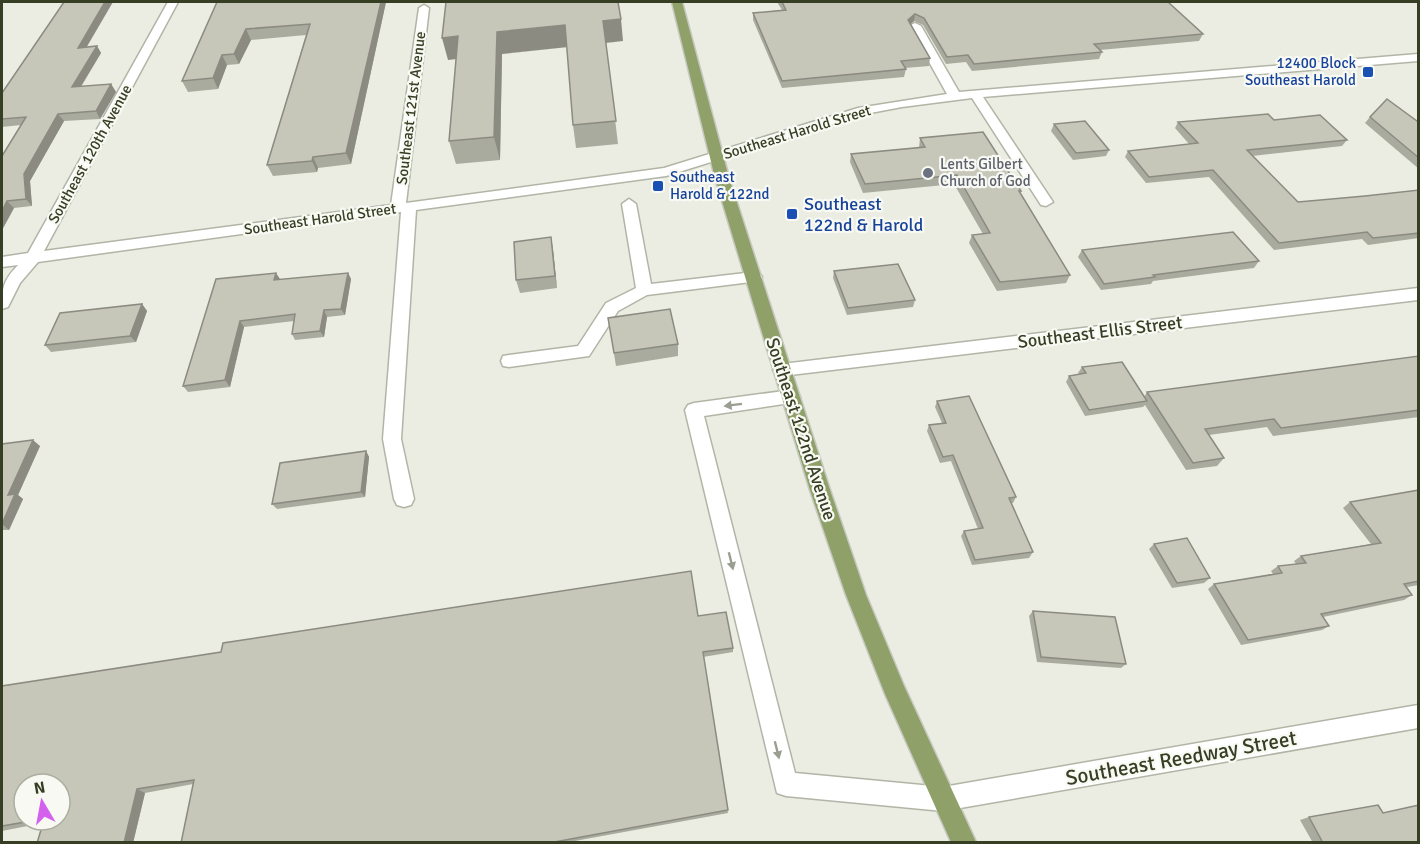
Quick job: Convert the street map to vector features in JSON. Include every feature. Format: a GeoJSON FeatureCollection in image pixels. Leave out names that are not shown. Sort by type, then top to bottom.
{"type":"FeatureCollection","features":[{"type":"Feature","properties":{"kind":"main road","name":"Southeast 122nd Avenue"},"geometry":{"type":"LineString","coordinates":[[676,2],[717,156],[782,370],[856,595],[896,694],[964,843]]}},
{"type":"Feature","properties":{"kind":"street","name":"Southeast 120th Avenue"},"geometry":{"type":"LineString","coordinates":[[2,303],[14,280],[33,258],[173,2]]}},
{"type":"Feature","properties":{"kind":"street","name":"Southeast 121st Avenue"},"geometry":{"type":"LineString","coordinates":[[404,499],[392,439],[404,208],[424,8]]}},
{"type":"Feature","properties":{"kind":"street"},"geometry":{"type":"LineString","coordinates":[[915,26],[955,97]]}},
{"type":"Feature","properties":{"kind":"street","name":"Southeast Harold Street"},"geometry":{"type":"LineString","coordinates":[[2,262],[666,172],[862,111],[975,94],[1419,58]]}},
{"type":"Feature","properties":{"kind":"street"},"geometry":{"type":"LineString","coordinates":[[975,94],[1047,202]]}},
{"type":"Feature","properties":{"kind":"street"},"geometry":{"type":"LineString","coordinates":[[629,204],[645,290]]}},
{"type":"Feature","properties":{"kind":"street"},"geometry":{"type":"LineString","coordinates":[[509,361],[583,352],[612,307],[645,290],[754,277]]}},
{"type":"Feature","properties":{"kind":"street","name":"Southeast Ellis Street"},"geometry":{"type":"LineString","coordinates":[[782,370],[1419,294]]}},
{"type":"Feature","properties":{"kind":"street","name":"Southeast Reedway Street"},"geometry":{"type":"LineString","coordinates":[[791,397],[694,410],[786,784],[943,799],[1419,717]]}},
{"type":"Feature","properties":{"kind":"building"},"geometry":{"type":"Polygon","coordinates":[[[64,2],[105,2],[78,48],[97,46],[72,87],[111,84],[96,111],[58,114],[24,174],[26,199],[7,201],[2,211],[2,156],[26,117],[2,119],[2,93],[64,2]]]}},
{"type":"Feature","properties":{"kind":"building"},"geometry":{"type":"Polygon","coordinates":[[[217,2],[381,2],[346,153],[313,157],[312,161],[267,165],[310,24],[246,29],[234,54],[222,55],[213,78],[182,81],[217,2]]]}},
{"type":"Feature","properties":{"kind":"building"},"geometry":{"type":"Polygon","coordinates":[[[446,2],[618,2],[621,19],[603,21],[616,121],[573,125],[565,25],[497,32],[494,137],[449,141],[458,36],[442,38],[446,2]]]}},
{"type":"Feature","properties":{"kind":"building"},"geometry":{"type":"Polygon","coordinates":[[[782,2],[1168,2],[1203,34],[1094,44],[1102,52],[974,64],[968,55],[947,57],[924,18],[915,14],[908,20],[930,58],[901,61],[906,69],[782,81],[753,13],[786,10],[782,2]]]}},
{"type":"Feature","properties":{"kind":"building"},"geometry":{"type":"Polygon","coordinates":[[[1387,99],[1419,121],[1419,158],[1370,117],[1387,99]]]}},
{"type":"Feature","properties":{"kind":"building"},"geometry":{"type":"Polygon","coordinates":[[[1268,114],[1274,120],[1320,115],[1347,140],[1247,150],[1298,202],[1419,190],[1419,233],[1373,238],[1367,232],[1279,243],[1213,170],[1149,177],[1128,151],[1198,143],[1178,122],[1268,114]]]}},
{"type":"Feature","properties":{"kind":"building"},"geometry":{"type":"Polygon","coordinates":[[[1085,121],[1109,150],[1076,153],[1054,124],[1085,121]]]}},
{"type":"Feature","properties":{"kind":"building"},"geometry":{"type":"Polygon","coordinates":[[[983,132],[1070,275],[1000,282],[972,235],[990,233],[957,175],[865,184],[851,154],[925,147],[920,138],[983,132]]]}},
{"type":"Feature","properties":{"kind":"building"},"geometry":{"type":"Polygon","coordinates":[[[1233,232],[1259,261],[1104,284],[1082,250],[1233,232]]]}},
{"type":"Feature","properties":{"kind":"building"},"geometry":{"type":"Polygon","coordinates":[[[551,237],[555,276],[516,280],[514,242],[551,237]]]}},
{"type":"Feature","properties":{"kind":"building"},"geometry":{"type":"Polygon","coordinates":[[[898,264],[915,300],[848,308],[834,271],[898,264]]]}},
{"type":"Feature","properties":{"kind":"building"},"geometry":{"type":"Polygon","coordinates":[[[276,273],[274,280],[348,273],[341,309],[324,310],[320,331],[292,334],[295,314],[240,321],[225,380],[183,386],[216,279],[276,273]]]}},
{"type":"Feature","properties":{"kind":"building"},"geometry":{"type":"Polygon","coordinates":[[[142,304],[130,336],[45,345],[60,313],[142,304]]]}},
{"type":"Feature","properties":{"kind":"building"},"geometry":{"type":"Polygon","coordinates":[[[670,309],[678,344],[614,353],[608,318],[670,309]]]}},
{"type":"Feature","properties":{"kind":"building"},"geometry":{"type":"Polygon","coordinates":[[[1419,356],[1419,410],[1281,428],[1274,419],[1205,429],[1224,458],[1193,463],[1147,392],[1419,356]]]}},
{"type":"Feature","properties":{"kind":"building"},"geometry":{"type":"Polygon","coordinates":[[[1122,362],[1147,401],[1089,410],[1069,376],[1086,373],[1082,367],[1122,362]]]}},
{"type":"Feature","properties":{"kind":"building"},"geometry":{"type":"Polygon","coordinates":[[[969,396],[1016,497],[1009,498],[1033,552],[975,560],[964,531],[983,528],[953,455],[943,457],[929,425],[946,423],[937,401],[969,396]]]}},
{"type":"Feature","properties":{"kind":"building"},"geometry":{"type":"Polygon","coordinates":[[[33,440],[8,495],[15,494],[2,524],[2,444],[33,440]]]}},
{"type":"Feature","properties":{"kind":"building"},"geometry":{"type":"Polygon","coordinates":[[[366,451],[361,492],[272,504],[280,463],[366,451]]]}},
{"type":"Feature","properties":{"kind":"building"},"geometry":{"type":"Polygon","coordinates":[[[1419,490],[1419,581],[1404,584],[1412,595],[1321,614],[1329,626],[1248,640],[1214,584],[1282,573],[1278,566],[1306,563],[1301,556],[1381,543],[1350,502],[1419,490]]]}},
{"type":"Feature","properties":{"kind":"building"},"geometry":{"type":"Polygon","coordinates":[[[1187,538],[1210,578],[1177,583],[1154,544],[1187,538]]]}},
{"type":"Feature","properties":{"kind":"building"},"geometry":{"type":"Polygon","coordinates":[[[691,571],[698,616],[726,612],[733,648],[703,652],[728,810],[549,843],[181,843],[194,780],[137,789],[124,843],[37,843],[40,832],[72,832],[72,772],[12,772],[12,824],[2,826],[2,686],[221,652],[223,643],[691,571]]]}},
{"type":"Feature","properties":{"kind":"building"},"geometry":{"type":"Polygon","coordinates":[[[1033,611],[1115,617],[1126,664],[1041,657],[1033,611]]]}},
{"type":"Feature","properties":{"kind":"building"},"geometry":{"type":"Polygon","coordinates":[[[1378,805],[1383,813],[1419,805],[1419,843],[1323,843],[1309,817],[1378,805]]]}},
{"type":"Feature","properties":{"kind":"place","name":"12400 Block Southeast Harold"},"geometry":{"type":"Point","coordinates":[1368,72]}},
{"type":"Feature","properties":{"kind":"place","name":"Lents Gilbert Church of God"},"geometry":{"type":"Point","coordinates":[928,173]}},
{"type":"Feature","properties":{"kind":"place","name":"Southeast Harold & 122nd"},"geometry":{"type":"Point","coordinates":[658,186]}},
{"type":"Feature","properties":{"kind":"place","name":"Southeast 122nd & Harold"},"geometry":{"type":"Point","coordinates":[792,214]}}]}
